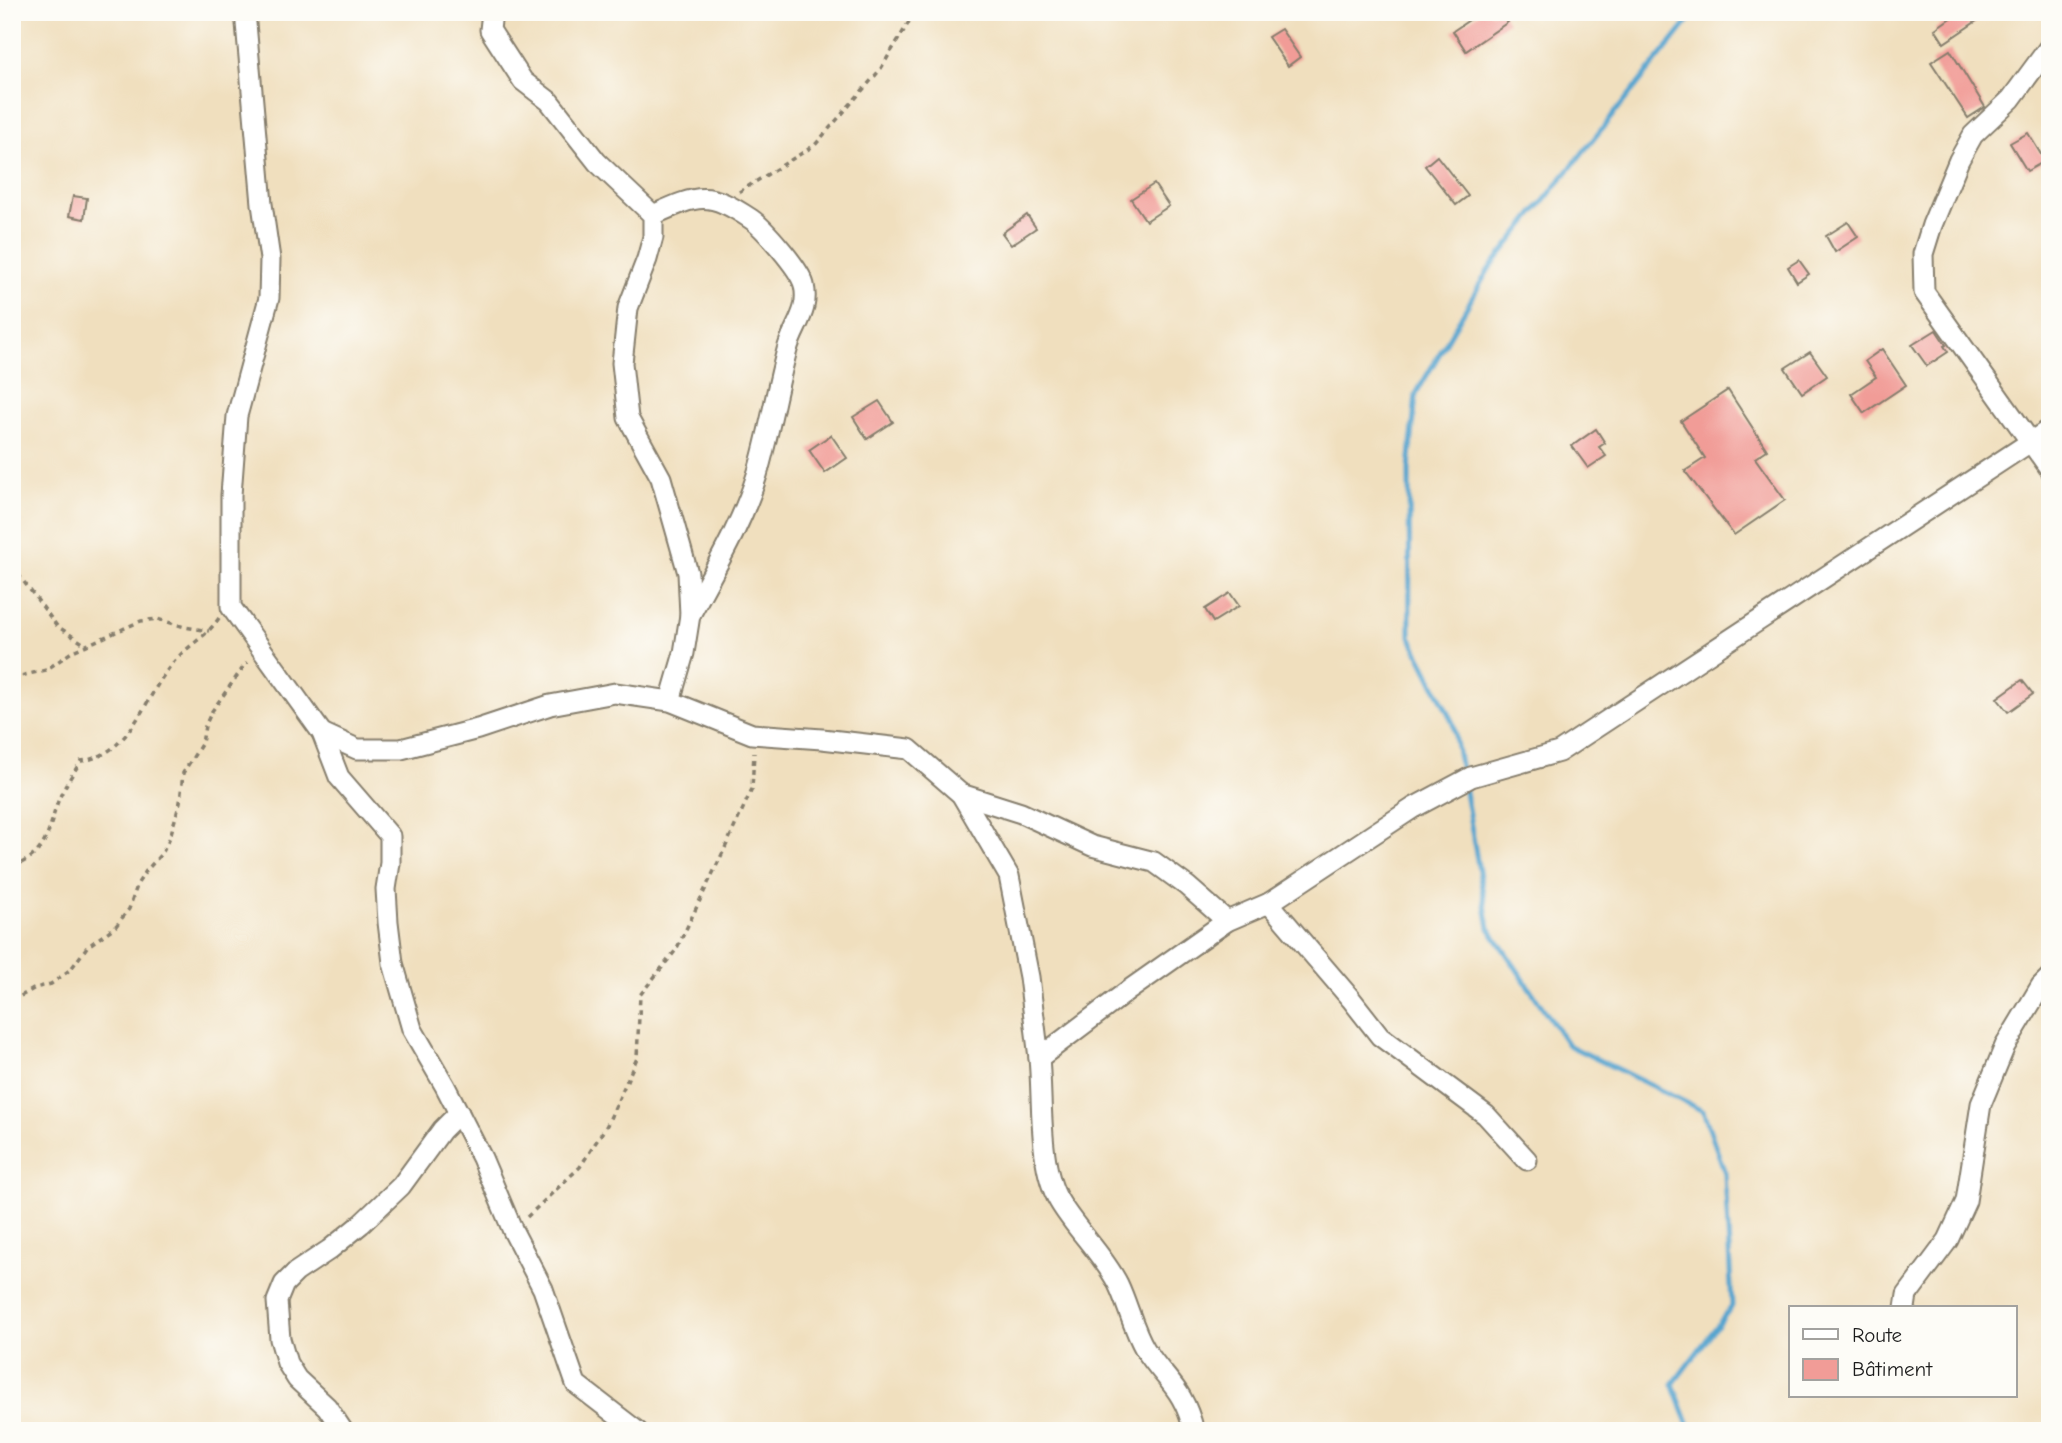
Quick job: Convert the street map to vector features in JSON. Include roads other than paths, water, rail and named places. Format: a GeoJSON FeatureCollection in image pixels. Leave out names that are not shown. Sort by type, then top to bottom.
{"type":"FeatureCollection","features":[{"type":"Feature","properties":{"kind":"street"},"geometry":{"type":"LineString","coordinates":[[245,12],[259,180],[270,258],[269,298],[236,416],[231,495],[230,607],[267,654],[322,733],[339,777],[390,836],[386,889],[393,963],[412,1029],[482,1158],[513,1231],[542,1289],[576,1384],[636,1431]]}},
{"type":"Feature","properties":{"kind":"street"},"geometry":{"type":"LineString","coordinates":[[492,12],[490,30],[523,81],[549,101],[597,162],[653,215],[653,237],[628,309],[622,363],[628,418],[661,478],[688,573],[690,615],[684,653],[670,701]]}},
{"type":"Feature","properties":{"kind":"street"},"geometry":{"type":"LineString","coordinates":[[2050,46],[2011,99],[1973,135],[1959,160],[1923,254],[1924,292],[2050,469]]}},
{"type":"Feature","properties":{"kind":"street"},"geometry":{"type":"LineString","coordinates":[[653,215],[686,200],[707,198],[726,202],[758,223],[783,252],[804,283],[805,312],[788,345],[757,476],[731,538],[690,615]]}},
{"type":"Feature","properties":{"kind":"street"},"geometry":{"type":"LineString","coordinates":[[1039,1059],[1129,990],[1227,921],[1269,903],[1413,807],[1471,777],[1559,752],[2050,429]]}},
{"type":"Feature","properties":{"kind":"street"},"geometry":{"type":"LineString","coordinates":[[322,733],[357,749],[401,749],[466,733],[550,705],[615,692],[670,701],[752,734],[909,749],[961,794],[1010,876],[1029,977],[1039,1059],[1047,1172],[1058,1201],[1118,1284],[1145,1349],[1177,1388],[1188,1408],[1194,1431]]}},
{"type":"Feature","properties":{"kind":"street"},"geometry":{"type":"LineString","coordinates":[[961,794],[1021,813],[1092,846],[1154,862],[1227,921]]}},
{"type":"Feature","properties":{"kind":"street"},"geometry":{"type":"LineString","coordinates":[[1269,903],[1380,1036],[1486,1115],[1527,1160]]}},
{"type":"Feature","properties":{"kind":"street"},"geometry":{"type":"LineString","coordinates":[[1905,1306],[1907,1295],[1948,1240],[1966,1201],[1981,1104],[2005,1046],[2041,986],[2050,977]]}},
{"type":"Feature","properties":{"kind":"street"},"geometry":{"type":"LineString","coordinates":[[343,1431],[327,1407],[297,1379],[287,1363],[280,1339],[277,1301],[284,1284],[296,1272],[361,1224],[401,1186],[442,1130],[459,1112]]}},
{"type":"Feature","properties":{"kind":"waterway"},"geometry":{"type":"LineString","coordinates":[[1462,777],[1453,723],[1410,636],[1409,469],[1416,394],[1489,269],[1696,12]]}},
{"type":"Feature","properties":{"kind":"waterway"},"geometry":{"type":"LineString","coordinates":[[1464,786],[1489,928],[1568,1045],[1703,1111],[1725,1173],[1732,1306],[1673,1384],[1691,1431]]}}]}
